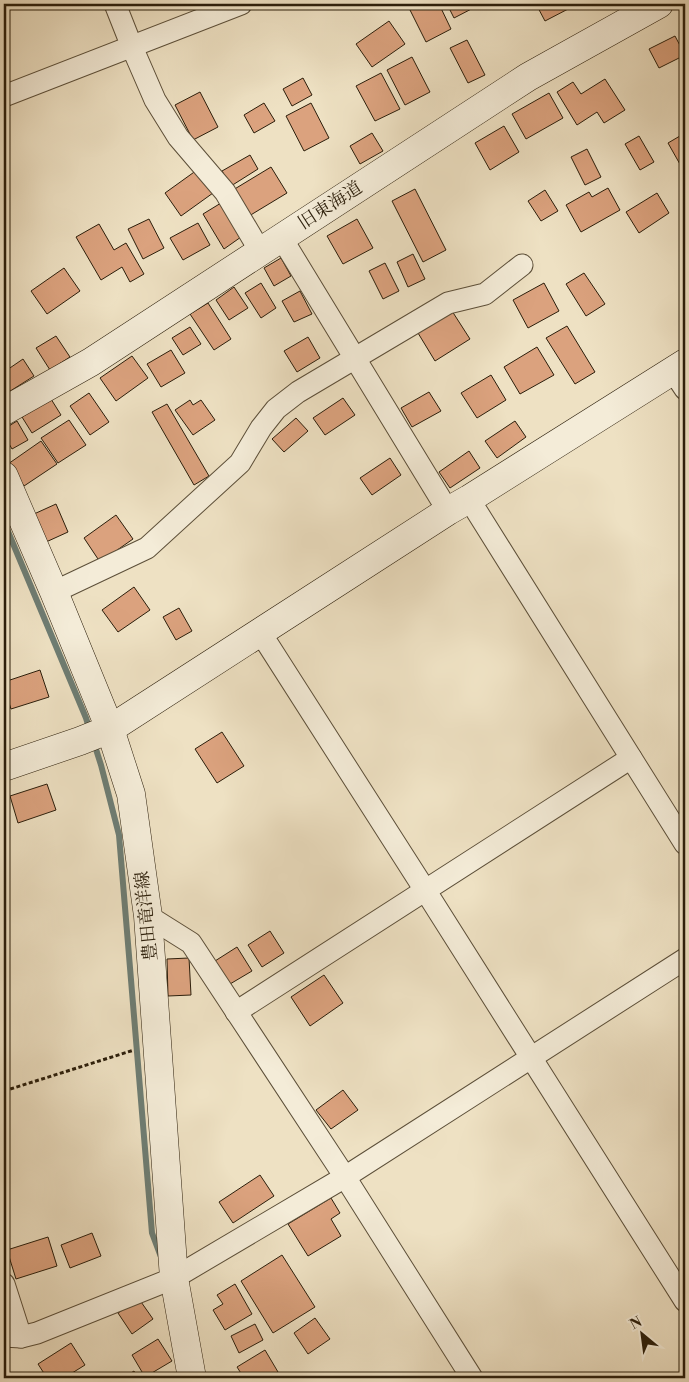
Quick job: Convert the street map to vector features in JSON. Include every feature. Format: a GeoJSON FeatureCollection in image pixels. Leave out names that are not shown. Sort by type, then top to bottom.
{"type":"FeatureCollection","features":[{"type":"Feature","properties":{"kind":"street"},"geometry":{"type":"LineString","coordinates":[[115,4],[155,100],[178,137],[271,244],[355,358],[631,758],[685,844]]}},
{"type":"Feature","properties":{"kind":"street"},"geometry":{"type":"LineString","coordinates":[[4,96],[242,4]]}},
{"type":"Feature","properties":{"kind":"street","name":"旧東海道"},"geometry":{"type":"LineString","coordinates":[[4,411],[90,362],[528,77],[659,4]]}},
{"type":"Feature","properties":{"kind":"street"},"geometry":{"type":"LineString","coordinates":[[54,592],[147,548],[240,463],[261,428],[276,409],[298,392],[448,303],[485,294],[522,265]]}},
{"type":"Feature","properties":{"kind":"street"},"geometry":{"type":"LineString","coordinates":[[4,767],[110,729],[458,505],[681,374]]}},
{"type":"Feature","properties":{"kind":"street","name":"豊田竜洋線"},"geometry":{"type":"LineString","coordinates":[[4,476],[110,729],[131,794],[148,916],[174,1278],[192,1378]]}},
{"type":"Feature","properties":{"kind":"street"},"geometry":{"type":"LineString","coordinates":[[260,632],[685,1302]]}},
{"type":"Feature","properties":{"kind":"street"},"geometry":{"type":"LineString","coordinates":[[236,1012],[631,758]]}},
{"type":"Feature","properties":{"kind":"street"},"geometry":{"type":"LineString","coordinates":[[148,916],[190,943],[345,1176],[472,1378]]}},
{"type":"Feature","properties":{"kind":"street"},"geometry":{"type":"LineString","coordinates":[[4,1284],[12,1337],[37,1333],[174,1278],[345,1176],[685,960]]}},
{"type":"Feature","properties":{"kind":"path"},"geometry":{"type":"LineString","coordinates":[[4,1091],[157,1043]]}},
{"type":"Feature","properties":{"kind":"building"},"geometry":{"type":"Polygon","coordinates":[[[413,4],[439,4],[451,29],[426,42],[408,6],[413,4]]]}},
{"type":"Feature","properties":{"kind":"building"},"geometry":{"type":"Polygon","coordinates":[[[447,4],[481,4],[454,18],[447,4]]]}},
{"type":"Feature","properties":{"kind":"building"},"geometry":{"type":"Polygon","coordinates":[[[536,4],[568,4],[570,8],[545,21],[536,4]]]}},
{"type":"Feature","properties":{"kind":"building"},"geometry":{"type":"Polygon","coordinates":[[[389,21],[405,44],[372,67],[356,44],[389,21]]]}},
{"type":"Feature","properties":{"kind":"building"},"geometry":{"type":"Polygon","coordinates":[[[675,36],[685,55],[659,68],[649,49],[675,36]]]}},
{"type":"Feature","properties":{"kind":"building"},"geometry":{"type":"Polygon","coordinates":[[[467,40],[485,75],[468,83],[450,48],[467,40]]]}},
{"type":"Feature","properties":{"kind":"building"},"geometry":{"type":"Polygon","coordinates":[[[412,57],[430,92],[405,105],[387,70],[412,57]]]}},
{"type":"Feature","properties":{"kind":"building"},"geometry":{"type":"Polygon","coordinates":[[[381,73],[400,109],[375,121],[356,86],[381,73]]]}},
{"type":"Feature","properties":{"kind":"building"},"geometry":{"type":"Polygon","coordinates":[[[303,78],[312,95],[292,106],[283,89],[303,78]]]}},
{"type":"Feature","properties":{"kind":"building"},"geometry":{"type":"Polygon","coordinates":[[[605,79],[625,110],[604,123],[597,112],[577,125],[557,92],[573,82],[581,94],[605,79]]]}},
{"type":"Feature","properties":{"kind":"building"},"geometry":{"type":"Polygon","coordinates":[[[200,92],[218,127],[193,140],[175,105],[200,92]]]}},
{"type":"Feature","properties":{"kind":"building"},"geometry":{"type":"Polygon","coordinates":[[[549,93],[563,118],[526,139],[512,114],[549,93]]]}},
{"type":"Feature","properties":{"kind":"building"},"geometry":{"type":"Polygon","coordinates":[[[264,103],[275,121],[254,133],[244,115],[264,103]]]}},
{"type":"Feature","properties":{"kind":"building"},"geometry":{"type":"Polygon","coordinates":[[[311,103],[329,138],[304,151],[286,116],[311,103]]]}},
{"type":"Feature","properties":{"kind":"building"},"geometry":{"type":"Polygon","coordinates":[[[4,121],[9,136],[4,138],[4,121]]]}},
{"type":"Feature","properties":{"kind":"building"},"geometry":{"type":"Polygon","coordinates":[[[504,126],[519,152],[490,170],[475,143],[504,126]]]}},
{"type":"Feature","properties":{"kind":"building"},"geometry":{"type":"Polygon","coordinates":[[[372,133],[383,151],[360,164],[350,146],[372,133]]]}},
{"type":"Feature","properties":{"kind":"building"},"geometry":{"type":"Polygon","coordinates":[[[685,133],[685,163],[681,166],[668,143],[685,133]]]}},
{"type":"Feature","properties":{"kind":"building"},"geometry":{"type":"Polygon","coordinates":[[[639,136],[654,162],[640,170],[625,144],[639,136]]]}},
{"type":"Feature","properties":{"kind":"building"},"geometry":{"type":"Polygon","coordinates":[[[587,149],[601,177],[585,185],[571,157],[587,149]]]}},
{"type":"Feature","properties":{"kind":"building"},"geometry":{"type":"Polygon","coordinates":[[[250,155],[258,169],[231,186],[222,171],[250,155]]]}},
{"type":"Feature","properties":{"kind":"building"},"geometry":{"type":"Polygon","coordinates":[[[271,167],[287,193],[249,216],[233,190],[271,167]]]}},
{"type":"Feature","properties":{"kind":"building"},"geometry":{"type":"Polygon","coordinates":[[[197,170],[213,193],[181,216],[165,193],[197,170]]]}},
{"type":"Feature","properties":{"kind":"building"},"geometry":{"type":"Polygon","coordinates":[[[608,188],[620,210],[581,232],[566,205],[589,192],[592,197],[608,188]]]}},
{"type":"Feature","properties":{"kind":"building"},"geometry":{"type":"Polygon","coordinates":[[[415,189],[446,250],[423,262],[392,201],[415,189]]]}},
{"type":"Feature","properties":{"kind":"building"},"geometry":{"type":"Polygon","coordinates":[[[545,190],[558,211],[541,221],[528,201],[545,190]]]}},
{"type":"Feature","properties":{"kind":"building"},"geometry":{"type":"Polygon","coordinates":[[[657,193],[669,213],[639,233],[626,212],[657,193]]]}},
{"type":"Feature","properties":{"kind":"building"},"geometry":{"type":"Polygon","coordinates":[[[221,203],[241,237],[224,249],[203,214],[221,203]]]}},
{"type":"Feature","properties":{"kind":"building"},"geometry":{"type":"Polygon","coordinates":[[[149,219],[164,248],[143,259],[128,229],[149,219]]]}},
{"type":"Feature","properties":{"kind":"building"},"geometry":{"type":"Polygon","coordinates":[[[357,219],[373,248],[343,264],[327,236],[357,219]]]}},
{"type":"Feature","properties":{"kind":"building"},"geometry":{"type":"Polygon","coordinates":[[[198,223],[210,245],[183,260],[170,238],[198,223]]]}},
{"type":"Feature","properties":{"kind":"building"},"geometry":{"type":"Polygon","coordinates":[[[99,224],[114,250],[126,243],[144,274],[130,282],[122,267],[101,280],[76,237],[99,224]]]}},
{"type":"Feature","properties":{"kind":"building"},"geometry":{"type":"Polygon","coordinates":[[[413,254],[425,279],[408,287],[397,262],[413,254]]]}},
{"type":"Feature","properties":{"kind":"building"},"geometry":{"type":"Polygon","coordinates":[[[281,258],[291,276],[274,286],[264,268],[281,258]]]}},
{"type":"Feature","properties":{"kind":"building"},"geometry":{"type":"Polygon","coordinates":[[[385,263],[399,291],[383,299],[369,271],[385,263]]]}},
{"type":"Feature","properties":{"kind":"building"},"geometry":{"type":"Polygon","coordinates":[[[64,268],[80,291],[47,314],[31,291],[64,268]]]}},
{"type":"Feature","properties":{"kind":"building"},"geometry":{"type":"Polygon","coordinates":[[[4,271],[7,296],[4,297],[4,271]]]}},
{"type":"Feature","properties":{"kind":"building"},"geometry":{"type":"Polygon","coordinates":[[[584,273],[605,304],[586,316],[566,284],[584,273]]]}},
{"type":"Feature","properties":{"kind":"building"},"geometry":{"type":"Polygon","coordinates":[[[261,283],[276,308],[261,318],[245,293],[261,283]]]}},
{"type":"Feature","properties":{"kind":"building"},"geometry":{"type":"Polygon","coordinates":[[[544,283],[559,311],[528,328],[513,300],[544,283]]]}},
{"type":"Feature","properties":{"kind":"building"},"geometry":{"type":"Polygon","coordinates":[[[234,287],[248,308],[229,320],[216,300],[234,287]]]}},
{"type":"Feature","properties":{"kind":"building"},"geometry":{"type":"Polygon","coordinates":[[[300,291],[312,314],[294,322],[282,301],[300,291]]]}},
{"type":"Feature","properties":{"kind":"building"},"geometry":{"type":"Polygon","coordinates":[[[208,303],[231,339],[214,350],[190,314],[208,303]]]}},
{"type":"Feature","properties":{"kind":"building"},"geometry":{"type":"Polygon","coordinates":[[[452,311],[470,339],[435,361],[418,333],[452,311]]]}},
{"type":"Feature","properties":{"kind":"building"},"geometry":{"type":"Polygon","coordinates":[[[567,326],[595,372],[575,384],[546,338],[567,326]]]}},
{"type":"Feature","properties":{"kind":"building"},"geometry":{"type":"Polygon","coordinates":[[[190,327],[201,344],[183,355],[172,338],[190,327]]]}},
{"type":"Feature","properties":{"kind":"building"},"geometry":{"type":"Polygon","coordinates":[[[56,336],[70,357],[50,370],[36,348],[56,336]]]}},
{"type":"Feature","properties":{"kind":"building"},"geometry":{"type":"Polygon","coordinates":[[[308,337],[320,358],[297,372],[284,351],[308,337]]]}},
{"type":"Feature","properties":{"kind":"building"},"geometry":{"type":"Polygon","coordinates":[[[537,347],[554,375],[520,394],[504,367],[537,347]]]}},
{"type":"Feature","properties":{"kind":"building"},"geometry":{"type":"Polygon","coordinates":[[[171,350],[185,373],[161,387],[147,364],[171,350]]]}},
{"type":"Feature","properties":{"kind":"building"},"geometry":{"type":"Polygon","coordinates":[[[132,356],[148,378],[116,401],[100,378],[132,356]]]}},
{"type":"Feature","properties":{"kind":"building"},"geometry":{"type":"Polygon","coordinates":[[[23,359],[34,376],[4,395],[4,372],[23,359]]]}},
{"type":"Feature","properties":{"kind":"building"},"geometry":{"type":"Polygon","coordinates":[[[491,375],[506,400],[477,418],[461,393],[491,375]]]}},
{"type":"Feature","properties":{"kind":"building"},"geometry":{"type":"Polygon","coordinates":[[[429,392],[441,411],[412,427],[401,408],[429,392]]]}},
{"type":"Feature","properties":{"kind":"building"},"geometry":{"type":"Polygon","coordinates":[[[89,393],[109,422],[90,435],[70,406],[89,393]]]}},
{"type":"Feature","properties":{"kind":"building"},"geometry":{"type":"Polygon","coordinates":[[[343,398],[355,415],[325,435],[313,418],[343,398]]]}},
{"type":"Feature","properties":{"kind":"building"},"geometry":{"type":"Polygon","coordinates":[[[51,399],[61,415],[32,433],[22,417],[51,399]]]}},
{"type":"Feature","properties":{"kind":"building"},"geometry":{"type":"Polygon","coordinates":[[[190,400],[193,405],[201,400],[215,420],[193,435],[175,410],[190,400]]]}},
{"type":"Feature","properties":{"kind":"building"},"geometry":{"type":"Polygon","coordinates":[[[167,404],[209,476],[194,485],[152,412],[167,404]]]}},
{"type":"Feature","properties":{"kind":"building"},"geometry":{"type":"Polygon","coordinates":[[[296,418],[308,431],[284,452],[272,439],[296,418]]]}},
{"type":"Feature","properties":{"kind":"building"},"geometry":{"type":"Polygon","coordinates":[[[69,420],[86,445],[58,463],[41,438],[69,420]]]}},
{"type":"Feature","properties":{"kind":"building"},"geometry":{"type":"Polygon","coordinates":[[[17,421],[28,440],[12,449],[4,435],[4,429],[17,421]]]}},
{"type":"Feature","properties":{"kind":"building"},"geometry":{"type":"Polygon","coordinates":[[[515,421],[526,437],[497,458],[485,441],[515,421]]]}},
{"type":"Feature","properties":{"kind":"building"},"geometry":{"type":"Polygon","coordinates":[[[41,441],[57,464],[24,486],[8,464],[41,441]]]}},
{"type":"Feature","properties":{"kind":"building"},"geometry":{"type":"Polygon","coordinates":[[[469,451],[480,468],[450,488],[439,472],[469,451]]]}},
{"type":"Feature","properties":{"kind":"building"},"geometry":{"type":"Polygon","coordinates":[[[390,458],[401,475],[372,495],[360,478],[390,458]]]}},
{"type":"Feature","properties":{"kind":"building"},"geometry":{"type":"Polygon","coordinates":[[[56,504],[68,532],[46,542],[34,514],[56,504]]]}},
{"type":"Feature","properties":{"kind":"building"},"geometry":{"type":"Polygon","coordinates":[[[116,515],[133,539],[100,562],[84,538],[116,515]]]}},
{"type":"Feature","properties":{"kind":"building"},"geometry":{"type":"Polygon","coordinates":[[[134,587],[150,610],[118,632],[102,610],[134,587]]]}},
{"type":"Feature","properties":{"kind":"building"},"geometry":{"type":"Polygon","coordinates":[[[179,608],[192,631],[176,640],[163,617],[179,608]]]}},
{"type":"Feature","properties":{"kind":"building"},"geometry":{"type":"Polygon","coordinates":[[[40,670],[49,697],[11,709],[4,682],[40,670]]]}},
{"type":"Feature","properties":{"kind":"building"},"geometry":{"type":"Polygon","coordinates":[[[222,732],[244,766],[217,783],[195,749],[222,732]]]}},
{"type":"Feature","properties":{"kind":"building"},"geometry":{"type":"Polygon","coordinates":[[[47,784],[56,810],[18,823],[10,796],[47,784]]]}},
{"type":"Feature","properties":{"kind":"building"},"geometry":{"type":"Polygon","coordinates":[[[270,931],[284,953],[262,967],[248,945],[270,931]]]}},
{"type":"Feature","properties":{"kind":"building"},"geometry":{"type":"Polygon","coordinates":[[[237,947],[252,971],[230,984],[215,961],[237,947]]]}},
{"type":"Feature","properties":{"kind":"building"},"geometry":{"type":"Polygon","coordinates":[[[189,958],[191,995],[168,996],[167,959],[189,958]]]}},
{"type":"Feature","properties":{"kind":"building"},"geometry":{"type":"Polygon","coordinates":[[[324,975],[343,1003],[310,1026],[291,997],[324,975]]]}},
{"type":"Feature","properties":{"kind":"building"},"geometry":{"type":"Polygon","coordinates":[[[343,1090],[358,1110],[331,1129],[316,1110],[343,1090]]]}},
{"type":"Feature","properties":{"kind":"building"},"geometry":{"type":"Polygon","coordinates":[[[260,1175],[274,1196],[233,1223],[219,1202],[260,1175]]]}},
{"type":"Feature","properties":{"kind":"building"},"geometry":{"type":"Polygon","coordinates":[[[331,1198],[340,1213],[331,1219],[341,1236],[308,1256],[288,1224],[331,1198]]]}},
{"type":"Feature","properties":{"kind":"building"},"geometry":{"type":"Polygon","coordinates":[[[92,1233],[101,1256],[70,1268],[61,1245],[92,1233]]]}},
{"type":"Feature","properties":{"kind":"building"},"geometry":{"type":"Polygon","coordinates":[[[48,1237],[57,1266],[16,1279],[7,1250],[48,1237]]]}},
{"type":"Feature","properties":{"kind":"building"},"geometry":{"type":"Polygon","coordinates":[[[282,1255],[315,1307],[273,1333],[241,1281],[282,1255]]]}},
{"type":"Feature","properties":{"kind":"building"},"geometry":{"type":"Polygon","coordinates":[[[235,1284],[252,1314],[225,1330],[213,1310],[223,1304],[217,1295],[235,1284]]]}},
{"type":"Feature","properties":{"kind":"building"},"geometry":{"type":"Polygon","coordinates":[[[139,1299],[153,1319],[132,1334],[118,1313],[139,1299]]]}},
{"type":"Feature","properties":{"kind":"building"},"geometry":{"type":"Polygon","coordinates":[[[315,1318],[330,1339],[308,1354],[294,1333],[315,1318]]]}},
{"type":"Feature","properties":{"kind":"building"},"geometry":{"type":"Polygon","coordinates":[[[255,1324],[263,1340],[239,1353],[231,1336],[255,1324]]]}},
{"type":"Feature","properties":{"kind":"building"},"geometry":{"type":"Polygon","coordinates":[[[158,1339],[172,1361],[145,1377],[132,1355],[158,1339]]]}},
{"type":"Feature","properties":{"kind":"building"},"geometry":{"type":"Polygon","coordinates":[[[71,1343],[85,1365],[64,1378],[47,1378],[38,1364],[71,1343]]]}},
{"type":"Feature","properties":{"kind":"building"},"geometry":{"type":"Polygon","coordinates":[[[265,1350],[278,1372],[267,1378],[244,1378],[237,1367],[265,1350]]]}},
{"type":"Feature","properties":{"kind":"building"},"geometry":{"type":"Polygon","coordinates":[[[134,1371],[138,1378],[123,1378],[134,1371]]]}},
{"type":"Feature","properties":{"kind":"waterway"},"geometry":{"type":"LineString","coordinates":[[4,522],[90,731]]}},
{"type":"Feature","properties":{"kind":"waterway"},"geometry":{"type":"LineString","coordinates":[[94,743],[119,835],[152,1233],[161,1257]]}}]}
